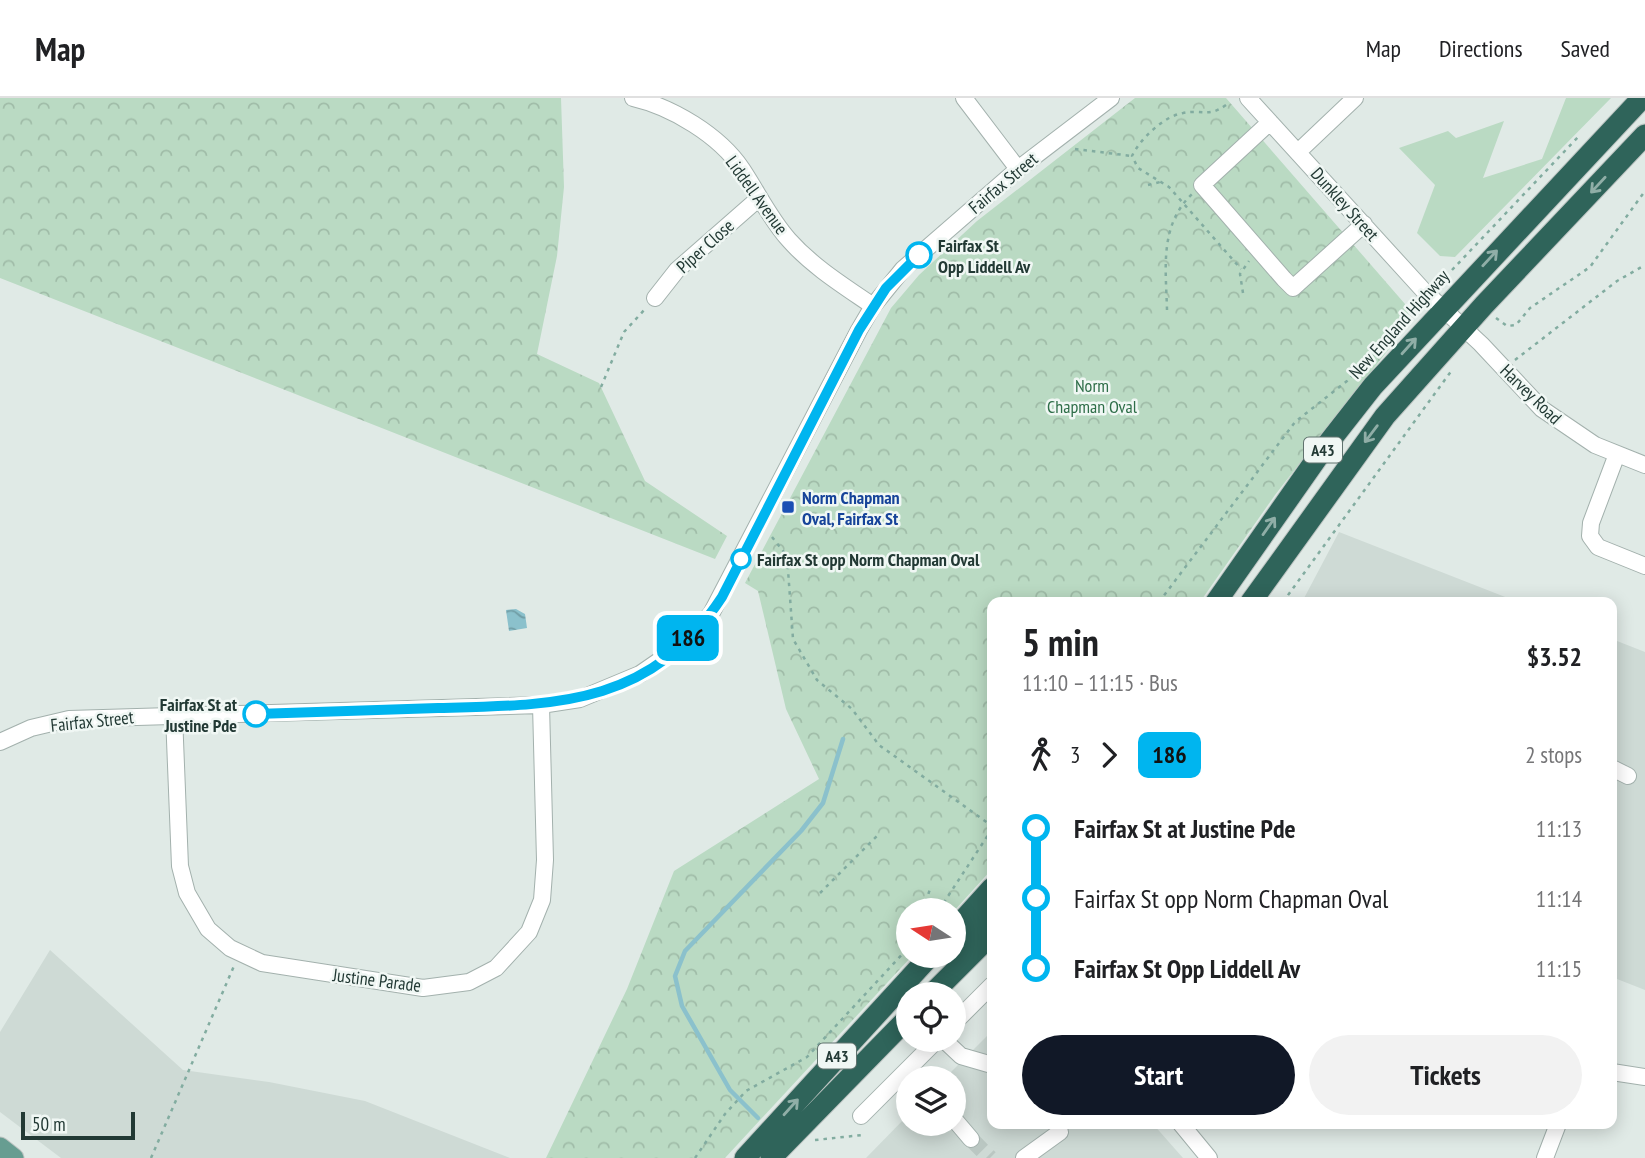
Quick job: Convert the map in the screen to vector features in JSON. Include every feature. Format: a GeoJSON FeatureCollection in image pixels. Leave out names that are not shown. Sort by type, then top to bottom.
{"type":"FeatureCollection","features":[{"type":"Feature","properties":{"kind":"highway","name":"New England Highway"},"geometry":{"type":"LineString","coordinates":[[1219,597],[1373,386],[1642,98]]}},
{"type":"Feature","properties":{"kind":"highway","name":"A43"},"geometry":{"type":"LineString","coordinates":[[1255,597],[1385,416],[1645,135]]}},
{"type":"Feature","properties":{"kind":"highway"},"geometry":{"type":"LineString","coordinates":[[1241,565],[1242,597]]}},
{"type":"Feature","properties":{"kind":"highway"},"geometry":{"type":"LineString","coordinates":[[966,916],[987,893]]}},
{"type":"Feature","properties":{"kind":"highway"},"geometry":{"type":"LineString","coordinates":[[966,935],[987,914]]}},
{"type":"Feature","properties":{"kind":"highway"},"geometry":{"type":"LineString","coordinates":[[944,982],[987,939]]}},
{"type":"Feature","properties":{"kind":"highway","name":"A43"},"geometry":{"type":"LineString","coordinates":[[745,1158],[919,968]]}},
{"type":"Feature","properties":{"kind":"highway"},"geometry":{"type":"LineString","coordinates":[[909,978],[925,968]]}},
{"type":"Feature","properties":{"kind":"highway","name":"A43"},"geometry":{"type":"LineString","coordinates":[[771,1158],[896,1030]]}},
{"type":"Feature","properties":{"kind":"main road"},"geometry":{"type":"LineString","coordinates":[[0,1147],[14,1158]]}},
{"type":"Feature","properties":{"kind":"street","name":"Liddell Avenue"},"geometry":{"type":"LineString","coordinates":[[633,98],[668,103],[719,145],[741,168],[758,199],[787,238],[807,258],[873,306]]}},
{"type":"Feature","properties":{"kind":"street"},"geometry":{"type":"LineString","coordinates":[[964,98],[1018,169]]}},
{"type":"Feature","properties":{"kind":"street","name":"Fairfax Street"},"geometry":{"type":"LineString","coordinates":[[0,742],[32,728],[69,719],[541,705],[580,699],[640,674],[681,645],[711,614],[873,306],[903,269],[1018,169],[1111,98]]}},
{"type":"Feature","properties":{"kind":"street","name":"Dunkley Street"},"geometry":{"type":"LineString","coordinates":[[1248,98],[1464,328]]}},
{"type":"Feature","properties":{"kind":"street"},"geometry":{"type":"LineString","coordinates":[[1298,152],[1355,98]]}},
{"type":"Feature","properties":{"kind":"street"},"geometry":{"type":"LineString","coordinates":[[1270,121],[1202,185],[1259,251],[1293,288],[1364,224]]}},
{"type":"Feature","properties":{"kind":"street","name":"Piper Close"},"geometry":{"type":"LineString","coordinates":[[655,298],[677,270],[758,199]]}},
{"type":"Feature","properties":{"kind":"street","name":"Harvey Road"},"geometry":{"type":"LineString","coordinates":[[1464,328],[1542,409],[1559,422],[1617,454],[1645,465]]}},
{"type":"Feature","properties":{"kind":"street"},"geometry":{"type":"LineString","coordinates":[[1617,454],[1591,523],[1590,536],[1598,547],[1645,566]]}},
{"type":"Feature","properties":{"kind":"street","name":"Justine Parade"},"geometry":{"type":"LineString","coordinates":[[174,715],[180,866],[187,893],[208,929],[239,954],[270,965],[423,988],[468,982],[496,968],[529,932],[542,900],[545,860],[541,705]]}},
{"type":"Feature","properties":{"kind":"street"},"geometry":{"type":"LineString","coordinates":[[1617,770],[1628,776]]}},
{"type":"Feature","properties":{"kind":"street"},"geometry":{"type":"LineString","coordinates":[[966,1011],[987,990]]}},
{"type":"Feature","properties":{"kind":"street"},"geometry":{"type":"LineString","coordinates":[[957,1052],[961,1056],[987,1064]]}},
{"type":"Feature","properties":{"kind":"street"},"geometry":{"type":"LineString","coordinates":[[1617,1073],[1645,1077]]}},
{"type":"Feature","properties":{"kind":"street"},"geometry":{"type":"LineString","coordinates":[[861,1116],[896,1087]]}},
{"type":"Feature","properties":{"kind":"street"},"geometry":{"type":"LineString","coordinates":[[1024,1158],[1058,1129]]}},
{"type":"Feature","properties":{"kind":"street"},"geometry":{"type":"LineString","coordinates":[[1040,1158],[1054,1146],[1060,1129]]}},
{"type":"Feature","properties":{"kind":"street"},"geometry":{"type":"LineString","coordinates":[[1185,1129],[1209,1158]]}},
{"type":"Feature","properties":{"kind":"street"},"geometry":{"type":"LineString","coordinates":[[1545,1158],[1556,1129]]}},
{"type":"Feature","properties":{"kind":"street"},"geometry":{"type":"LineString","coordinates":[[966,1133],[971,1139]]}},
{"type":"Feature","properties":{"kind":"path"},"geometry":{"type":"LineString","coordinates":[[1132,156],[1137,145],[1174,116],[1191,112],[1213,114],[1226,105]]}},
{"type":"Feature","properties":{"kind":"path"},"geometry":{"type":"LineString","coordinates":[[1452,270],[1588,128]]}},
{"type":"Feature","properties":{"kind":"path"},"geometry":{"type":"LineString","coordinates":[[1075,149],[1132,156]]}},
{"type":"Feature","properties":{"kind":"path"},"geometry":{"type":"LineString","coordinates":[[1132,156],[1138,168],[1160,182],[1183,204],[1241,270],[1243,293]]}},
{"type":"Feature","properties":{"kind":"path"},"geometry":{"type":"LineString","coordinates":[[1149,185],[1160,182]]}},
{"type":"Feature","properties":{"kind":"path"},"geometry":{"type":"LineString","coordinates":[[1167,310],[1166,243],[1183,204],[1202,185]]}},
{"type":"Feature","properties":{"kind":"path"},"geometry":{"type":"LineString","coordinates":[[1496,318],[1507,326],[1516,325],[1530,307],[1591,267],[1645,191]]}},
{"type":"Feature","properties":{"kind":"path"},"geometry":{"type":"LineString","coordinates":[[1241,270],[1259,251]]}},
{"type":"Feature","properties":{"kind":"path"},"geometry":{"type":"LineString","coordinates":[[1505,370],[1617,281],[1645,265]]}},
{"type":"Feature","properties":{"kind":"path"},"geometry":{"type":"LineString","coordinates":[[601,387],[624,332],[655,298]]}},
{"type":"Feature","properties":{"kind":"path"},"geometry":{"type":"LineString","coordinates":[[1163,597],[1294,422],[1347,382],[1405,318]]}},
{"type":"Feature","properties":{"kind":"path"},"geometry":{"type":"LineString","coordinates":[[1287,597],[1450,377],[1453,365]]}},
{"type":"Feature","properties":{"kind":"path"},"geometry":{"type":"LineString","coordinates":[[772,537],[787,556],[793,639],[817,680],[852,709],[879,745],[987,823]]}},
{"type":"Feature","properties":{"kind":"path"},"geometry":{"type":"LineString","coordinates":[[947,898],[987,835]]}},
{"type":"Feature","properties":{"kind":"path"},"geometry":{"type":"LineString","coordinates":[[820,893],[877,836]]}},
{"type":"Feature","properties":{"kind":"path"},"geometry":{"type":"LineString","coordinates":[[927,898],[931,886]]}},
{"type":"Feature","properties":{"kind":"path"},"geometry":{"type":"LineString","coordinates":[[151,1158],[239,954]]}},
{"type":"Feature","properties":{"kind":"path"},"geometry":{"type":"LineString","coordinates":[[695,1158],[730,1107],[746,1091],[807,1057],[896,961]]}},
{"type":"Feature","properties":{"kind":"path"},"geometry":{"type":"LineString","coordinates":[[808,1140],[863,1135]]}},
{"type":"Feature","properties":{"kind":"shaded area"},"geometry":{"type":"Polygon","coordinates":[[[1339,532],[1505,597],[1305,597],[1339,532]]]}},
{"type":"Feature","properties":{"kind":"shaded area"},"geometry":{"type":"Polygon","coordinates":[[[1617,641],[1645,652],[1645,990],[1617,979],[1617,641]]]}},
{"type":"Feature","properties":{"kind":"shaded area"},"geometry":{"type":"Polygon","coordinates":[[[50,950],[183,1070],[269,1082],[365,1101],[510,1158],[61,1158],[0,1112],[0,1032],[50,950]]]}},
{"type":"Feature","properties":{"kind":"shaded area"},"geometry":{"type":"Polygon","coordinates":[[[987,1036],[987,1129],[1157,1129],[1183,1158],[866,1158],[896,1127],[896,1136],[966,1136],[966,1066],[957,1066],[987,1036]]]}},
{"type":"Feature","properties":{"kind":"green space"},"geometry":{"type":"Polygon","coordinates":[[[0,98],[561,98],[564,187],[557,256],[537,354],[599,383],[645,481],[727,536],[715,559],[0,278],[0,98]]]}},
{"type":"Feature","properties":{"kind":"green space","name":"Norm Chapman Oval"},"geometry":{"type":"Polygon","coordinates":[[[1135,98],[1226,98],[1405,304],[1409,316],[1406,327],[1275,495],[1204,597],[987,597],[987,875],[966,898],[896,898],[896,968],[901,968],[725,1158],[546,1158],[627,989],[674,871],[819,779],[786,709],[758,591],[745,583],[891,308],[919,275],[977,221],[1135,98]]]}},
{"type":"Feature","properties":{"kind":"green space"},"geometry":{"type":"Polygon","coordinates":[[[1566,98],[1611,98],[1455,257],[1440,256],[1417,233],[1435,185],[1399,148],[1448,131],[1456,138],[1504,121],[1483,178],[1542,159],[1566,98]]]}},
{"type":"Feature","properties":{"kind":"water"},"geometry":{"type":"Polygon","coordinates":[[[516,609],[525,614],[527,628],[509,631],[506,610],[516,609]]]}},
{"type":"Feature","properties":{"kind":"waterway"},"geometry":{"type":"LineString","coordinates":[[758,1118],[730,1090],[682,1006],[675,976],[685,951],[801,831],[823,803],[843,739]]}},
{"type":"Feature","properties":{"kind":"tunnel"},"geometry":{"type":"LineString","coordinates":[[971,1139],[990,1158]]}},
{"type":"Feature","properties":{"kind":"bus line","name":"186"},"geometry":{"type":"LineString","coordinates":[[256,714],[562,703],[620,685],[658,662],[696,631],[722,597],[859,330],[886,288],[919,255]]}},
{"type":"Feature","properties":{"kind":"place","name":"Fairfax St Opp Liddell Av"},"geometry":{"type":"Point","coordinates":[919,255]}},
{"type":"Feature","properties":{"kind":"place","name":"Norm Chapman Oval, Fairfax St"},"geometry":{"type":"Point","coordinates":[788,507]}},
{"type":"Feature","properties":{"kind":"place","name":"Fairfax St opp Norm Chapman Oval"},"geometry":{"type":"Point","coordinates":[741,559]}},
{"type":"Feature","properties":{"kind":"place","name":"Fairfax St at Justine Pde"},"geometry":{"type":"Point","coordinates":[256,714]}}]}
